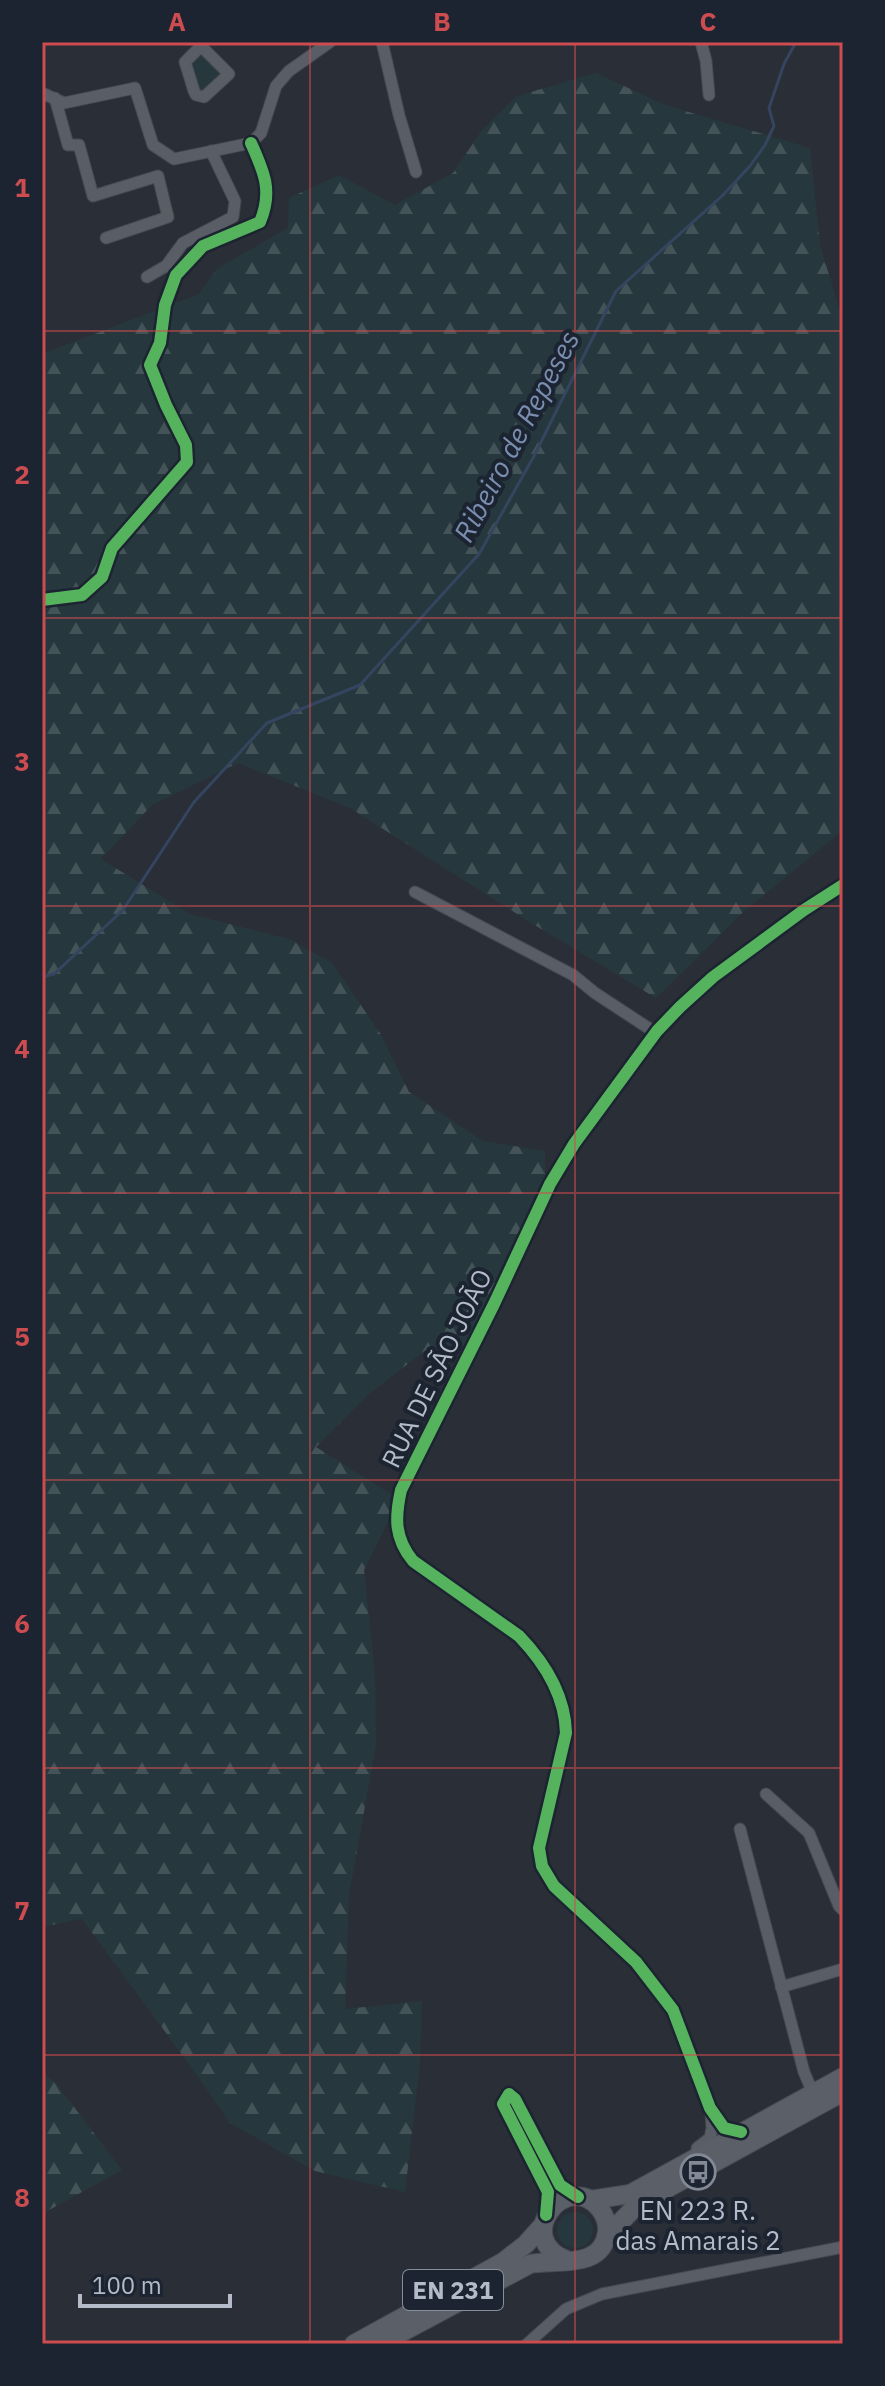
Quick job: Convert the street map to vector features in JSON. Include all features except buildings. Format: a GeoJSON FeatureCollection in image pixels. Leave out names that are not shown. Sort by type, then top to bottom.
{"type":"FeatureCollection","features":[{"type":"Feature","properties":{"kind":"main road","name":"EN 231"},"geometry":{"type":"LineString","coordinates":[[354,2344],[503,2262],[526,2244],[559,2201],[630,2194],[843,2077]]}},
{"type":"Feature","properties":{"kind":"main road","name":"EN 231"},"geometry":{"type":"LineString","coordinates":[[380,2344],[530,2264],[588,2259],[637,2205],[843,2092]]}},
{"type":"Feature","properties":{"kind":"main road"},"geometry":{"type":"LineString","coordinates":[[584,2199],[599,2207],[605,2216],[606,2237]]}},
{"type":"Feature","properties":{"kind":"main road"},"geometry":{"type":"LineString","coordinates":[[545,2220],[546,2244],[569,2261]]}},
{"type":"Feature","properties":{"kind":"street"},"geometry":{"type":"LineString","coordinates":[[190,57],[197,42]]}},
{"type":"Feature","properties":{"kind":"street"},"geometry":{"type":"LineString","coordinates":[[42,93],[64,103],[135,88],[153,145],[174,159],[251,143],[261,133],[276,86],[289,71],[330,42]]}},
{"type":"Feature","properties":{"kind":"street"},"geometry":{"type":"LineString","coordinates":[[382,42],[416,172]]}},
{"type":"Feature","properties":{"kind":"street"},"geometry":{"type":"LineString","coordinates":[[701,42],[709,95]]}},
{"type":"Feature","properties":{"kind":"street"},"geometry":{"type":"LineString","coordinates":[[199,48],[210,48],[229,74],[204,97],[196,95],[185,62],[199,48]]}},
{"type":"Feature","properties":{"kind":"street"},"geometry":{"type":"LineString","coordinates":[[55,98],[68,145],[79,145],[93,196],[158,176],[168,217],[106,238]]}},
{"type":"Feature","properties":{"kind":"street"},"geometry":{"type":"LineString","coordinates":[[42,600],[82,595],[102,577],[112,548],[187,462],[186,445],[150,365],[160,343],[165,305],[176,275],[203,246],[260,222],[268,204],[263,172],[251,143]]}},
{"type":"Feature","properties":{"kind":"street"},"geometry":{"type":"LineString","coordinates":[[147,277],[166,266],[183,243],[233,217],[235,201],[211,151]]}},
{"type":"Feature","properties":{"kind":"street","name":"RUA DE SÃO JOÃO"},"geometry":{"type":"LineString","coordinates":[[710,2108],[673,2010],[636,1962],[554,1886],[542,1866],[539,1848],[566,1733],[566,1714],[560,1695],[533,1651],[519,1636],[413,1561],[403,1549],[397,1533],[396,1514],[401,1490],[550,1184],[574,1144],[656,1033],[680,1007],[713,977],[843,885]]}},
{"type":"Feature","properties":{"kind":"street"},"geometry":{"type":"LineString","coordinates":[[415,892],[573,975],[656,1033]]}},
{"type":"Feature","properties":{"kind":"street"},"geometry":{"type":"LineString","coordinates":[[766,1794],[809,1833],[843,1910]]}},
{"type":"Feature","properties":{"kind":"street"},"geometry":{"type":"LineString","coordinates":[[740,1829],[804,2072],[813,2093]]}},
{"type":"Feature","properties":{"kind":"street"},"geometry":{"type":"LineString","coordinates":[[781,1987],[843,1969]]}},
{"type":"Feature","properties":{"kind":"street"},"geometry":{"type":"LineString","coordinates":[[545,2220],[548,2192],[503,2104],[509,2094],[515,2099],[560,2185],[584,2199]]}},
{"type":"Feature","properties":{"kind":"street"},"geometry":{"type":"LineString","coordinates":[[710,2108],[724,2128],[741,2132]]}},
{"type":"Feature","properties":{"kind":"street"},"geometry":{"type":"LineString","coordinates":[[686,2162],[691,2151],[710,2138],[710,2108]]}},
{"type":"Feature","properties":{"kind":"street"},"geometry":{"type":"LineString","coordinates":[[527,2344],[566,2309],[602,2294],[843,2247]]}},
{"type":"Feature","properties":{"kind":"green space"},"geometry":{"type":"Polygon","coordinates":[[[199,51],[221,73],[203,91],[199,88],[190,59],[199,51]]]}},
{"type":"Feature","properties":{"kind":"green space"},"geometry":{"type":"Polygon","coordinates":[[[596,73],[665,105],[810,148],[820,245],[843,321],[843,830],[741,914],[656,998],[350,808],[238,763],[152,805],[101,859],[190,914],[289,939],[332,963],[380,1033],[409,1092],[483,1141],[545,1151],[545,1191],[476,1344],[427,1349],[369,1394],[316,1447],[399,1499],[364,1570],[375,1674],[376,1745],[349,1895],[345,2009],[422,2001],[420,2063],[405,2192],[315,2171],[230,2123],[82,1919],[42,1927],[42,354],[199,294],[217,269],[288,228],[289,198],[339,175],[395,205],[453,173],[482,130],[517,96],[596,73]]]}},
{"type":"Feature","properties":{"kind":"green space"},"geometry":{"type":"Polygon","coordinates":[[[42,2073],[55,2082],[122,2170],[42,2214],[42,2073]]]}},
{"type":"Feature","properties":{"kind":"green space"},"geometry":{"type":"Polygon","coordinates":[[[575,2212],[588,2217],[593,2230],[588,2243],[575,2248],[562,2243],[557,2230],[562,2217],[575,2212]]]}},
{"type":"Feature","properties":{"kind":"waterway","name":"Ribeiro de Repeses"},"geometry":{"type":"LineString","coordinates":[[42,977],[54,974],[123,910],[194,802],[267,723],[360,685],[479,554],[534,456],[616,291],[722,196],[765,145],[774,126],[769,108],[784,64],[796,42]]}},
{"type":"Feature","properties":{"kind":"cycle path"},"geometry":{"type":"LineString","coordinates":[[42,600],[82,595],[102,577],[112,548],[187,462],[186,445],[150,365],[160,343],[165,305],[176,275],[203,246],[260,222],[266,201],[265,182],[251,143]]}},
{"type":"Feature","properties":{"kind":"cycle path"},"geometry":{"type":"LineString","coordinates":[[741,2132],[724,2128],[710,2108],[673,2010],[636,1962],[554,1886],[542,1866],[539,1848],[566,1733],[562,1705],[552,1680],[519,1636],[413,1561],[399,1536],[398,1509],[401,1490],[550,1184],[574,1144],[657,1031],[680,1007],[713,977],[843,885]]}},
{"type":"Feature","properties":{"kind":"cycle path"},"geometry":{"type":"LineString","coordinates":[[546,2215],[548,2192],[503,2104],[509,2094],[515,2099],[560,2185],[578,2197]]}},
{"type":"Feature","properties":{"kind":"place","name":"EN 223 R. das Amarais 2"},"geometry":{"type":"Point","coordinates":[698,2172]}}]}
